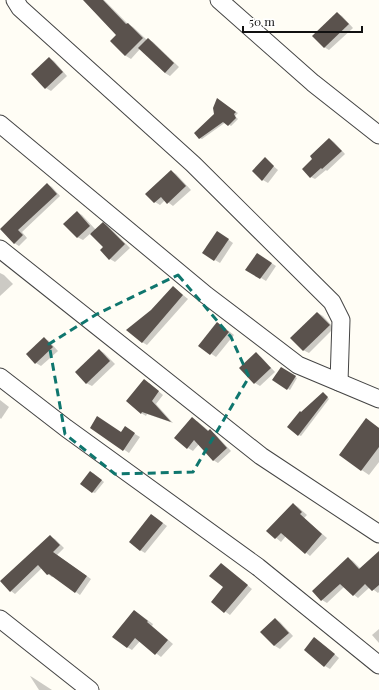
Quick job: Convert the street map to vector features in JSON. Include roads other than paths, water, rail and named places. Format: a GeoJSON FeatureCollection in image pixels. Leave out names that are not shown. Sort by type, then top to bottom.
{"type":"FeatureCollection","features":[{"type":"Feature","properties":{"kind":"street"},"geometry":{"type":"LineString","coordinates":[[14,0],[20,8],[193,164],[332,302],[341,320],[339,382]]}},
{"type":"Feature","properties":{"kind":"street"},"geometry":{"type":"LineString","coordinates":[[219,0],[313,83],[379,135]]}},
{"type":"Feature","properties":{"kind":"street"},"geometry":{"type":"LineString","coordinates":[[0,124],[206,295],[298,365],[379,399]]}},
{"type":"Feature","properties":{"kind":"street"},"geometry":{"type":"LineString","coordinates":[[0,249],[261,456],[379,534]]}},
{"type":"Feature","properties":{"kind":"street"},"geometry":{"type":"LineString","coordinates":[[0,376],[66,428],[258,567],[379,665]]}},
{"type":"Feature","properties":{"kind":"street"},"geometry":{"type":"LineString","coordinates":[[0,619],[90,690]]}}]}
